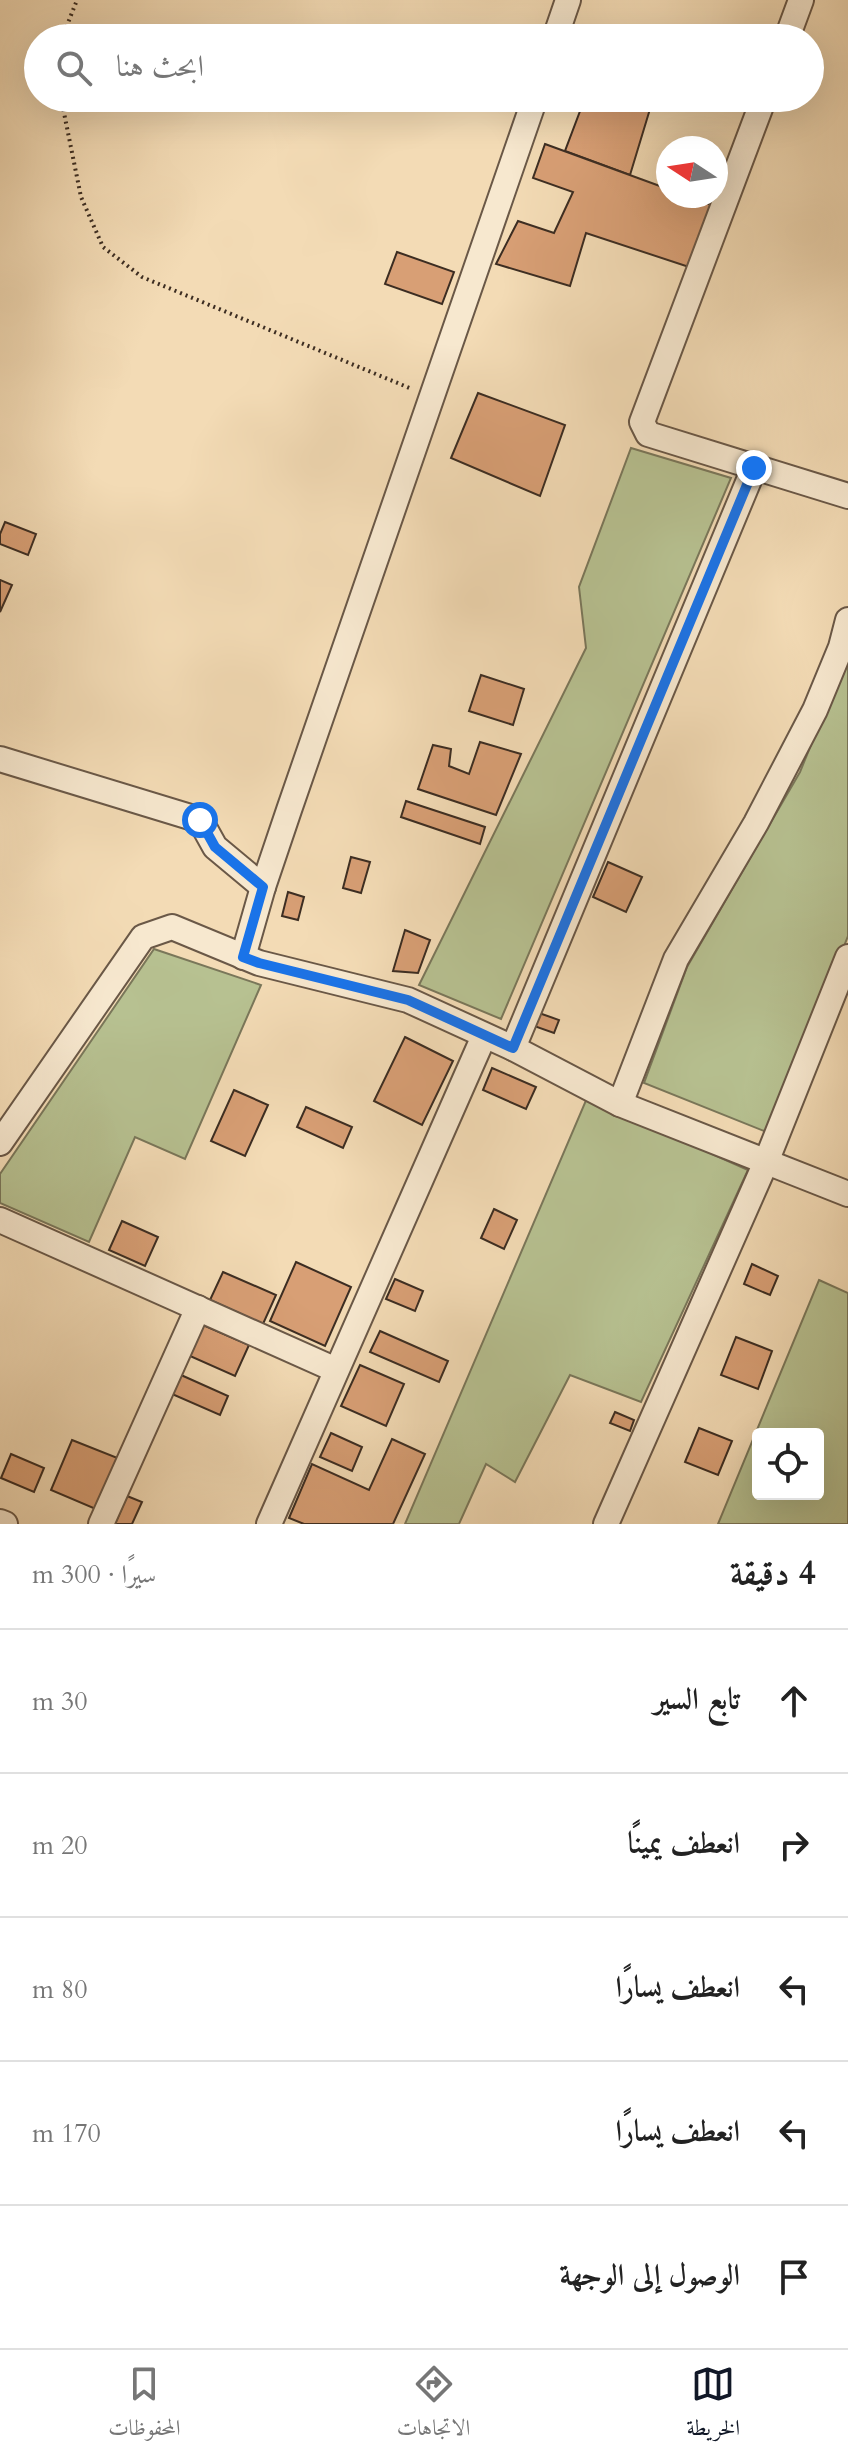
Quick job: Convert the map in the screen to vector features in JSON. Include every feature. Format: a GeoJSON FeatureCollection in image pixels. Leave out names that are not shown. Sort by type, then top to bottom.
{"type":"FeatureCollection","features":[{"type":"Feature","properties":{"kind":"street"},"geometry":{"type":"LineString","coordinates":[[560,24],[568,0]]}},
{"type":"Feature","properties":{"kind":"street"},"geometry":{"type":"LineString","coordinates":[[792,24],[801,0]]}},
{"type":"Feature","properties":{"kind":"street"},"geometry":{"type":"LineString","coordinates":[[243,957],[263,887],[530,112]]}},
{"type":"Feature","properties":{"kind":"street"},"geometry":{"type":"LineString","coordinates":[[759,112],[642,422],[648,434],[848,496]]}},
{"type":"Feature","properties":{"kind":"street"},"geometry":{"type":"LineString","coordinates":[[513,1048],[754,468]]}},
{"type":"Feature","properties":{"kind":"street"},"geometry":{"type":"LineString","coordinates":[[620,1104],[676,959],[756,823],[815,710],[841,647],[848,620]]}},
{"type":"Feature","properties":{"kind":"street"},"geometry":{"type":"LineString","coordinates":[[0,759],[200,820],[215,847],[263,887]]}},
{"type":"Feature","properties":{"kind":"street"},"geometry":{"type":"LineString","coordinates":[[0,1143],[143,937],[172,927],[259,963],[408,1000],[513,1048],[620,1104],[848,1194]]}},
{"type":"Feature","properties":{"kind":"street"},"geometry":{"type":"LineString","coordinates":[[606,1524],[766,1162],[848,957]]}},
{"type":"Feature","properties":{"kind":"street"},"geometry":{"type":"LineString","coordinates":[[269,1524],[484,1036]]}},
{"type":"Feature","properties":{"kind":"street"},"geometry":{"type":"LineString","coordinates":[[0,1220],[336,1370]]}},
{"type":"Feature","properties":{"kind":"street"},"geometry":{"type":"LineString","coordinates":[[101,1524],[198,1308]]}},
{"type":"Feature","properties":{"kind":"path"},"geometry":{"type":"LineString","coordinates":[[68,24],[77,0]]}},
{"type":"Feature","properties":{"kind":"path"},"geometry":{"type":"LineString","coordinates":[[64,112],[81,197],[103,247],[142,277],[432,398]]}},
{"type":"Feature","properties":{"kind":"green space"},"geometry":{"type":"Polygon","coordinates":[[[631,448],[731,478],[501,1019],[419,985],[586,648],[579,587],[631,448]]]}},
{"type":"Feature","properties":{"kind":"green space"},"geometry":{"type":"Polygon","coordinates":[[[848,654],[848,936],[769,1133],[644,1083],[687,967],[800,772],[848,654]]]}},
{"type":"Feature","properties":{"kind":"green space"},"geometry":{"type":"Polygon","coordinates":[[[154,949],[261,985],[185,1159],[135,1137],[89,1242],[0,1203],[0,1174],[154,949]]]}},
{"type":"Feature","properties":{"kind":"green space"},"geometry":{"type":"Polygon","coordinates":[[[587,1098],[748,1170],[641,1402],[570,1375],[515,1482],[486,1464],[459,1524],[405,1524],[587,1098]]]}},
{"type":"Feature","properties":{"kind":"green space"},"geometry":{"type":"Polygon","coordinates":[[[819,1280],[848,1293],[848,1524],[718,1524],[752,1442],[752,1500],[824,1500],[824,1428],[758,1428],[819,1280]]]}},
{"type":"Feature","properties":{"kind":"building"},"geometry":{"type":"Polygon","coordinates":[[[580,112],[649,112],[630,175],[565,151],[580,112]]]}},
{"type":"Feature","properties":{"kind":"building"},"geometry":{"type":"Polygon","coordinates":[[[545,144],[656,185],[656,208],[713,208],[689,267],[586,233],[570,286],[496,264],[518,221],[554,233],[573,192],[533,178],[545,144]]]}},
{"type":"Feature","properties":{"kind":"building"},"geometry":{"type":"Polygon","coordinates":[[[397,252],[454,272],[442,304],[385,284],[397,252]]]}},
{"type":"Feature","properties":{"kind":"building"},"geometry":{"type":"Polygon","coordinates":[[[478,393],[565,425],[540,496],[451,458],[478,393]]]}},
{"type":"Feature","properties":{"kind":"building"},"geometry":{"type":"Polygon","coordinates":[[[5,522],[36,534],[28,555],[0,544],[5,522]]]}},
{"type":"Feature","properties":{"kind":"building"},"geometry":{"type":"Polygon","coordinates":[[[0,580],[12,585],[0,612],[0,580]]]}},
{"type":"Feature","properties":{"kind":"building"},"geometry":{"type":"Polygon","coordinates":[[[481,675],[524,689],[513,725],[469,711],[481,675]]]}},
{"type":"Feature","properties":{"kind":"building"},"geometry":{"type":"Polygon","coordinates":[[[480,742],[521,754],[496,815],[418,789],[433,745],[451,749],[449,766],[469,774],[480,742]]]}},
{"type":"Feature","properties":{"kind":"building"},"geometry":{"type":"Polygon","coordinates":[[[406,801],[485,827],[480,844],[401,817],[406,801]]]}},
{"type":"Feature","properties":{"kind":"building"},"geometry":{"type":"Polygon","coordinates":[[[351,857],[370,862],[361,893],[343,888],[351,857]]]}},
{"type":"Feature","properties":{"kind":"building"},"geometry":{"type":"Polygon","coordinates":[[[608,862],[642,877],[626,912],[593,897],[608,862]]]}},
{"type":"Feature","properties":{"kind":"building"},"geometry":{"type":"Polygon","coordinates":[[[288,892],[304,897],[298,920],[282,916],[288,892]]]}},
{"type":"Feature","properties":{"kind":"building"},"geometry":{"type":"Polygon","coordinates":[[[405,930],[430,940],[418,973],[393,971],[405,930]]]}},
{"type":"Feature","properties":{"kind":"building"},"geometry":{"type":"Polygon","coordinates":[[[539,1013],[559,1020],[554,1033],[534,1026],[539,1013]]]}},
{"type":"Feature","properties":{"kind":"building"},"geometry":{"type":"Polygon","coordinates":[[[405,1037],[453,1061],[422,1125],[374,1101],[405,1037]]]}},
{"type":"Feature","properties":{"kind":"building"},"geometry":{"type":"Polygon","coordinates":[[[492,1068],[536,1087],[526,1109],[483,1090],[492,1068]]]}},
{"type":"Feature","properties":{"kind":"building"},"geometry":{"type":"Polygon","coordinates":[[[234,1090],[268,1105],[245,1156],[211,1141],[234,1090]]]}},
{"type":"Feature","properties":{"kind":"building"},"geometry":{"type":"Polygon","coordinates":[[[306,1107],[352,1127],[343,1148],[297,1127],[306,1107]]]}},
{"type":"Feature","properties":{"kind":"building"},"geometry":{"type":"Polygon","coordinates":[[[494,1209],[517,1220],[504,1249],[481,1238],[494,1209]]]}},
{"type":"Feature","properties":{"kind":"building"},"geometry":{"type":"Polygon","coordinates":[[[122,1221],[158,1237],[145,1266],[109,1250],[122,1221]]]}},
{"type":"Feature","properties":{"kind":"building"},"geometry":{"type":"Polygon","coordinates":[[[296,1262],[351,1287],[325,1346],[270,1321],[296,1262]]]}},
{"type":"Feature","properties":{"kind":"building"},"geometry":{"type":"Polygon","coordinates":[[[752,1264],[778,1276],[770,1295],[744,1284],[752,1264]]]}},
{"type":"Feature","properties":{"kind":"building"},"geometry":{"type":"Polygon","coordinates":[[[223,1272],[276,1295],[263,1324],[210,1300],[223,1272]]]}},
{"type":"Feature","properties":{"kind":"building"},"geometry":{"type":"Polygon","coordinates":[[[395,1279],[423,1291],[415,1311],[386,1299],[395,1279]]]}},
{"type":"Feature","properties":{"kind":"building"},"geometry":{"type":"Polygon","coordinates":[[[203,1325],[249,1345],[235,1376],[190,1356],[203,1325]]]}},
{"type":"Feature","properties":{"kind":"building"},"geometry":{"type":"Polygon","coordinates":[[[380,1331],[448,1361],[439,1382],[370,1352],[380,1331]]]}},
{"type":"Feature","properties":{"kind":"building"},"geometry":{"type":"Polygon","coordinates":[[[736,1337],[772,1351],[758,1389],[721,1375],[736,1337]]]}},
{"type":"Feature","properties":{"kind":"building"},"geometry":{"type":"Polygon","coordinates":[[[360,1365],[404,1384],[386,1426],[341,1406],[360,1365]]]}},
{"type":"Feature","properties":{"kind":"building"},"geometry":{"type":"Polygon","coordinates":[[[181,1375],[228,1396],[220,1415],[172,1394],[181,1375]]]}},
{"type":"Feature","properties":{"kind":"building"},"geometry":{"type":"Polygon","coordinates":[[[615,1412],[634,1420],[630,1431],[610,1423],[615,1412]]]}},
{"type":"Feature","properties":{"kind":"building"},"geometry":{"type":"Polygon","coordinates":[[[699,1428],[732,1441],[718,1475],[685,1462],[699,1428]]]}},
{"type":"Feature","properties":{"kind":"building"},"geometry":{"type":"Polygon","coordinates":[[[331,1433],[362,1447],[352,1471],[320,1457],[331,1433]]]}},
{"type":"Feature","properties":{"kind":"building"},"geometry":{"type":"Polygon","coordinates":[[[392,1439],[425,1454],[393,1524],[304,1524],[289,1518],[312,1464],[369,1490],[392,1439]]]}},
{"type":"Feature","properties":{"kind":"building"},"geometry":{"type":"Polygon","coordinates":[[[72,1440],[120,1459],[98,1510],[51,1490],[72,1440]]]}},
{"type":"Feature","properties":{"kind":"building"},"geometry":{"type":"Polygon","coordinates":[[[11,1454],[44,1468],[34,1492],[1,1478],[11,1454]]]}},
{"type":"Feature","properties":{"kind":"building"},"geometry":{"type":"Polygon","coordinates":[[[127,1496],[142,1502],[132,1524],[115,1524],[127,1496]]]}},
{"type":"Feature","properties":{"kind":"route"},"geometry":{"type":"LineString","coordinates":[[200,820],[215,847],[263,887],[243,957],[408,1000],[513,1048],[754,468]]}}]}
